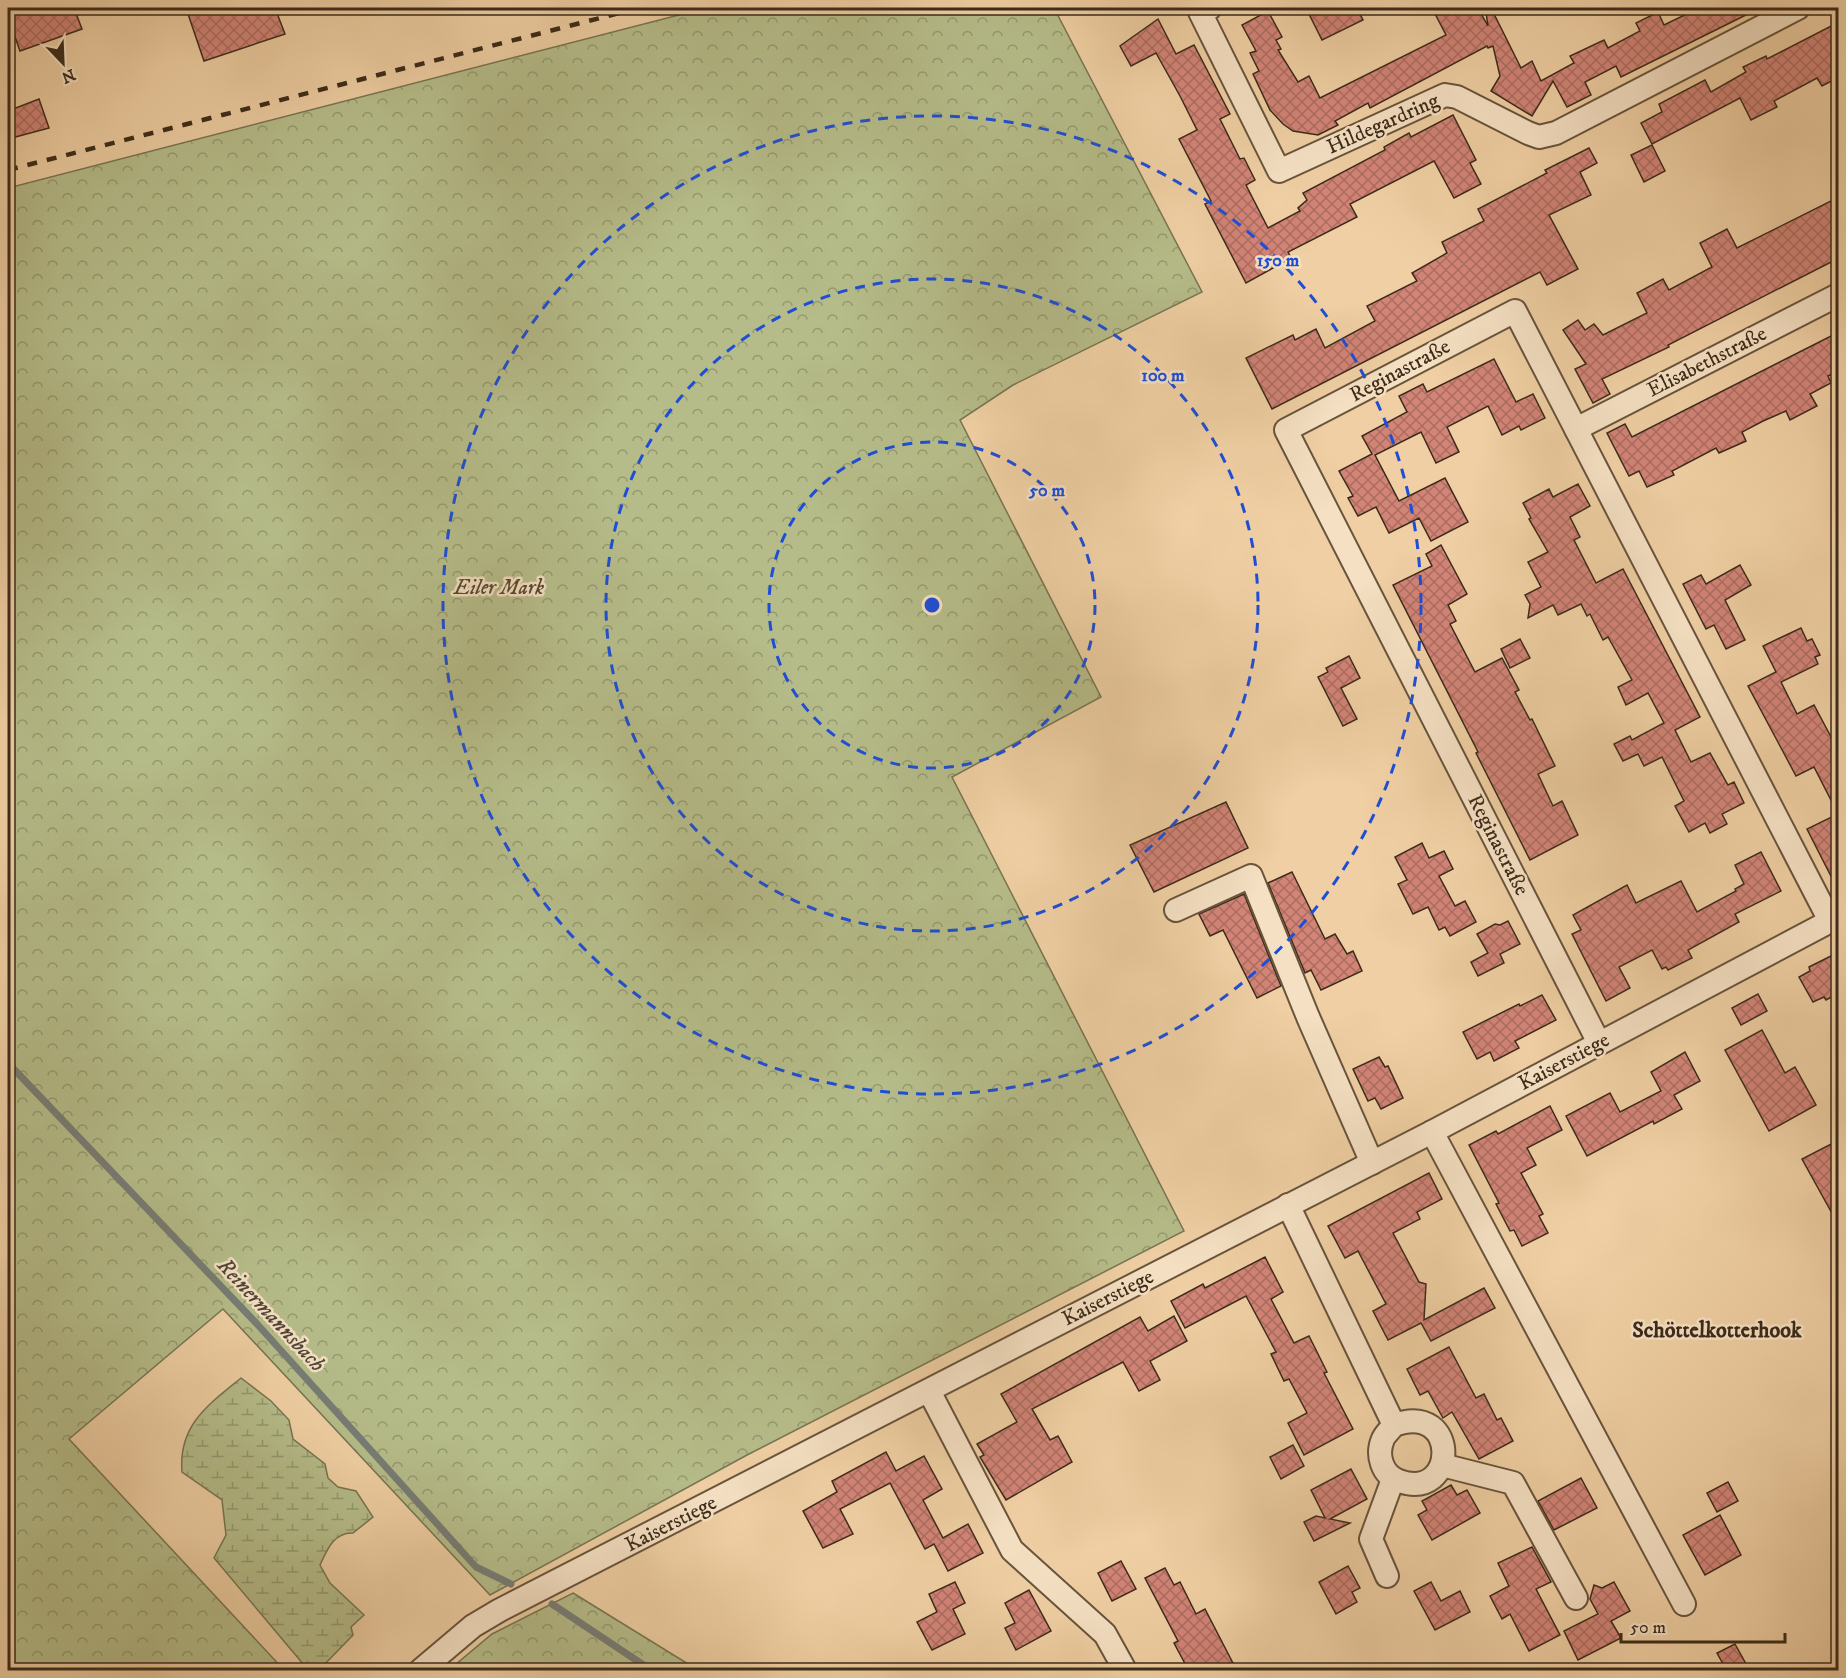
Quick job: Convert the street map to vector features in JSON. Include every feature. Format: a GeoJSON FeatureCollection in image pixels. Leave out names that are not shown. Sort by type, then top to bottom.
{"type":"FeatureCollection","features":[{"type":"Feature","properties":{"kind":"street","name":"Hildegardring"},"geometry":{"type":"LineString","coordinates":[[1210,8],[1200,12],[1280,171],[1445,95],[1457,97],[1539,137],[1556,133],[1788,10]]}},
{"type":"Feature","properties":{"kind":"street","name":"Elisabethstraße"},"geometry":{"type":"LineString","coordinates":[[1576,429],[1839,295]]}},
{"type":"Feature","properties":{"kind":"street","name":"Reginastraße"},"geometry":{"type":"LineString","coordinates":[[1599,1042],[1286,430],[1515,311],[1834,919]]}},
{"type":"Feature","properties":{"kind":"street"},"geometry":{"type":"LineString","coordinates":[[1176,910],[1251,876],[1308,1017],[1372,1163]]}},
{"type":"Feature","properties":{"kind":"street","name":"Kaiserstiege"},"geometry":{"type":"LineString","coordinates":[[422,1671],[473,1626],[500,1610],[1432,1132],[1834,919]]}},
{"type":"Feature","properties":{"kind":"street"},"geometry":{"type":"LineString","coordinates":[[1432,1132],[1684,1604]]}},
{"type":"Feature","properties":{"kind":"street"},"geometry":{"type":"LineString","coordinates":[[1288,1205],[1394,1425]]}},
{"type":"Feature","properties":{"kind":"street"},"geometry":{"type":"LineString","coordinates":[[929,1390],[1012,1550],[1106,1634],[1125,1671]]}},
{"type":"Feature","properties":{"kind":"street"},"geometry":{"type":"LineString","coordinates":[[1408,1420],[1422,1421],[1436,1429],[1443,1440],[1445,1453],[1442,1465],[1436,1474],[1425,1482],[1410,1485],[1394,1479],[1384,1469],[1379,1454],[1383,1437],[1394,1425],[1408,1420]]}},
{"type":"Feature","properties":{"kind":"street"},"geometry":{"type":"LineString","coordinates":[[1442,1465],[1513,1484],[1576,1598]]}},
{"type":"Feature","properties":{"kind":"street"},"geometry":{"type":"LineString","coordinates":[[1387,1576],[1371,1539],[1394,1479]]}},
{"type":"Feature","properties":{"kind":"green space","name":"Eiler Mark"},"geometry":{"type":"Polygon","coordinates":[[[706,8],[1054,8],[1202,292],[1013,385],[960,420],[1101,697],[952,777],[1184,1231],[747,1455],[490,1595],[223,1309],[69,1439],[284,1670],[8,1670],[8,188],[706,8]]]}},
{"type":"Feature","properties":{"kind":"green space"},"geometry":{"type":"Polygon","coordinates":[[[241,1378],[271,1401],[289,1420],[293,1439],[325,1464],[328,1478],[338,1487],[356,1491],[373,1517],[353,1533],[346,1533],[336,1539],[320,1565],[330,1583],[364,1615],[351,1627],[353,1635],[321,1668],[304,1665],[214,1558],[226,1535],[222,1500],[182,1472],[182,1456],[190,1428],[207,1407],[241,1378]]]}},
{"type":"Feature","properties":{"kind":"green space"},"geometry":{"type":"Polygon","coordinates":[[[573,1593],[698,1670],[449,1670],[492,1634],[573,1593]]]}},
{"type":"Feature","properties":{"kind":"building"},"geometry":{"type":"Polygon","coordinates":[[[8,8],[74,8],[82,29],[20,51],[8,17],[8,8]]]}},
{"type":"Feature","properties":{"kind":"building"},"geometry":{"type":"Polygon","coordinates":[[[186,8],[275,8],[285,34],[204,61],[186,8]]]}},
{"type":"Feature","properties":{"kind":"building"},"geometry":{"type":"Polygon","coordinates":[[[1321,8],[1357,8],[1363,20],[1322,40],[1309,14],[1321,8]]]}},
{"type":"Feature","properties":{"kind":"building"},"geometry":{"type":"Polygon","coordinates":[[[1432,8],[1478,8],[1488,26],[1486,12],[1492,10],[1521,68],[1532,61],[1541,81],[1574,63],[1570,56],[1604,40],[1608,48],[1640,31],[1636,23],[1658,12],[1664,25],[1699,8],[1760,8],[1621,77],[1616,66],[1585,82],[1591,95],[1567,107],[1553,81],[1532,116],[1491,91],[1500,76],[1493,46],[1488,48],[1487,46],[1370,108],[1368,103],[1335,121],[1338,125],[1318,135],[1293,131],[1270,110],[1253,74],[1259,71],[1250,53],[1256,51],[1242,25],[1268,11],[1282,37],[1276,40],[1281,49],[1278,50],[1298,82],[1309,76],[1320,98],[1446,35],[1432,8]]]}},
{"type":"Feature","properties":{"kind":"building"},"geometry":{"type":"Polygon","coordinates":[[[1158,19],[1176,54],[1194,45],[1230,114],[1220,119],[1240,159],[1244,158],[1255,180],[1246,185],[1268,228],[1300,211],[1298,208],[1307,200],[1303,193],[1385,150],[1384,147],[1409,133],[1411,137],[1453,115],[1476,160],[1470,163],[1481,184],[1454,198],[1434,161],[1350,204],[1357,217],[1288,252],[1291,258],[1246,283],[1205,204],[1211,201],[1179,139],[1197,130],[1180,96],[1156,53],[1131,66],[1120,46],[1158,19]]]}},
{"type":"Feature","properties":{"kind":"building"},"geometry":{"type":"Polygon","coordinates":[[[1839,22],[1839,77],[1822,86],[1817,78],[1774,101],[1777,107],[1751,120],[1740,98],[1652,144],[1641,123],[1662,112],[1659,104],[1705,80],[1711,92],[1746,72],[1743,67],[1766,56],[1767,59],[1839,22]]]}},
{"type":"Feature","properties":{"kind":"building"},"geometry":{"type":"Polygon","coordinates":[[[39,99],[49,128],[8,139],[8,111],[39,99]]]}},
{"type":"Feature","properties":{"kind":"building"},"geometry":{"type":"Polygon","coordinates":[[[1652,145],[1665,171],[1644,182],[1631,155],[1652,145]]]}},
{"type":"Feature","properties":{"kind":"building"},"geometry":{"type":"Polygon","coordinates":[[[1589,148],[1597,163],[1580,172],[1591,195],[1549,215],[1578,269],[1547,285],[1540,272],[1272,409],[1246,358],[1293,335],[1295,340],[1316,329],[1325,348],[1375,321],[1367,306],[1417,281],[1412,273],[1447,253],[1442,242],[1484,221],[1478,209],[1547,173],[1545,170],[1589,148]]]}},
{"type":"Feature","properties":{"kind":"building"},"geometry":{"type":"Polygon","coordinates":[[[1839,197],[1839,258],[1668,345],[1669,347],[1602,379],[1610,394],[1593,403],[1575,369],[1586,364],[1563,330],[1578,320],[1585,330],[1594,324],[1603,335],[1647,313],[1637,293],[1663,279],[1669,290],[1712,267],[1700,243],[1727,229],[1737,248],[1839,197]]]}},
{"type":"Feature","properties":{"kind":"building"},"geometry":{"type":"Polygon","coordinates":[[[1839,332],[1839,371],[1828,376],[1831,383],[1810,394],[1817,406],[1790,420],[1786,411],[1763,421],[1742,432],[1746,441],[1719,453],[1716,448],[1672,471],[1674,475],[1647,487],[1639,471],[1629,476],[1607,433],[1625,424],[1632,437],[1839,332]]]}},
{"type":"Feature","properties":{"kind":"building"},"geometry":{"type":"Polygon","coordinates":[[[1494,359],[1516,402],[1533,394],[1545,418],[1521,430],[1519,426],[1502,435],[1488,406],[1447,427],[1459,452],[1436,463],[1421,432],[1375,455],[1399,501],[1445,478],[1468,522],[1431,541],[1419,518],[1389,533],[1376,507],[1358,516],[1348,498],[1353,496],[1339,471],[1372,454],[1362,436],[1407,412],[1399,396],[1423,384],[1427,392],[1494,359]]]}},
{"type":"Feature","properties":{"kind":"building"},"geometry":{"type":"Polygon","coordinates":[[[1578,484],[1590,506],[1570,517],[1580,537],[1574,540],[1596,583],[1623,569],[1700,717],[1675,730],[1691,762],[1710,753],[1728,785],[1734,782],[1744,803],[1722,814],[1727,824],[1710,833],[1705,823],[1689,832],[1675,806],[1684,801],[1662,757],[1644,766],[1638,754],[1623,761],[1614,744],[1630,736],[1632,740],[1664,723],[1648,693],[1626,705],[1618,687],[1632,680],[1608,637],[1603,640],[1590,614],[1587,616],[1581,604],[1558,615],[1553,605],[1528,618],[1530,604],[1525,595],[1541,587],[1528,562],[1548,552],[1529,519],[1531,518],[1523,503],[1549,489],[1553,497],[1578,484]]]}},
{"type":"Feature","properties":{"kind":"building"},"geometry":{"type":"Polygon","coordinates":[[[1441,545],[1467,594],[1448,605],[1456,621],[1450,624],[1475,672],[1502,658],[1519,690],[1515,692],[1530,720],[1532,719],[1555,766],[1538,774],[1553,806],[1562,801],[1578,835],[1530,860],[1393,585],[1432,566],[1426,554],[1441,545]]]}},
{"type":"Feature","properties":{"kind":"building"},"geometry":{"type":"Polygon","coordinates":[[[1740,565],[1751,585],[1725,600],[1745,640],[1726,649],[1714,625],[1706,629],[1683,584],[1701,575],[1706,584],[1740,565]]]}},
{"type":"Feature","properties":{"kind":"building"},"geometry":{"type":"Polygon","coordinates":[[[1801,628],[1807,641],[1812,639],[1820,655],[1815,657],[1818,664],[1781,682],[1797,714],[1814,705],[1839,752],[1839,892],[1807,829],[1838,814],[1814,767],[1796,776],[1748,686],[1776,672],[1763,646],[1801,628]]]}},
{"type":"Feature","properties":{"kind":"building"},"geometry":{"type":"Polygon","coordinates":[[[1520,639],[1530,658],[1510,668],[1501,649],[1520,639]]]}},
{"type":"Feature","properties":{"kind":"building"},"geometry":{"type":"Polygon","coordinates":[[[1349,656],[1360,678],[1341,688],[1357,719],[1343,726],[1318,677],[1328,672],[1326,668],[1349,656]]]}},
{"type":"Feature","properties":{"kind":"building"},"geometry":{"type":"Polygon","coordinates":[[[1226,802],[1248,848],[1154,892],[1130,845],[1226,802]]]}},
{"type":"Feature","properties":{"kind":"building"},"geometry":{"type":"Polygon","coordinates":[[[1422,843],[1429,858],[1444,851],[1453,869],[1439,876],[1455,906],[1465,901],[1476,922],[1450,936],[1445,927],[1439,930],[1428,907],[1413,914],[1398,884],[1407,880],[1395,857],[1422,843]]]}},
{"type":"Feature","properties":{"kind":"building"},"geometry":{"type":"Polygon","coordinates":[[[1761,852],[1781,891],[1735,914],[1739,922],[1688,950],[1692,958],[1668,970],[1666,967],[1662,969],[1652,950],[1619,967],[1630,988],[1606,1001],[1572,934],[1581,930],[1573,915],[1627,885],[1636,903],[1681,881],[1697,912],[1736,891],[1735,889],[1744,884],[1735,865],[1761,852]]]}},
{"type":"Feature","properties":{"kind":"building"},"geometry":{"type":"Polygon","coordinates":[[[1292,872],[1325,939],[1335,934],[1347,954],[1353,951],[1362,971],[1321,990],[1311,970],[1305,973],[1268,883],[1292,872]]]}},
{"type":"Feature","properties":{"kind":"building"},"geometry":{"type":"Polygon","coordinates":[[[1244,894],[1281,986],[1257,998],[1223,930],[1210,936],[1199,914],[1244,894]]]}},
{"type":"Feature","properties":{"kind":"building"},"geometry":{"type":"Polygon","coordinates":[[[1508,921],[1520,944],[1500,954],[1504,963],[1478,976],[1471,962],[1488,953],[1477,934],[1495,924],[1500,925],[1508,921]]]}},
{"type":"Feature","properties":{"kind":"building"},"geometry":{"type":"Polygon","coordinates":[[[1839,952],[1839,993],[1826,1000],[1824,997],[1813,1002],[1799,977],[1810,971],[1809,967],[1839,952]]]}},
{"type":"Feature","properties":{"kind":"building"},"geometry":{"type":"Polygon","coordinates":[[[1758,994],[1767,1011],[1741,1025],[1732,1008],[1758,994]]]}},
{"type":"Feature","properties":{"kind":"building"},"geometry":{"type":"Polygon","coordinates":[[[1542,995],[1556,1020],[1515,1041],[1519,1048],[1494,1061],[1490,1052],[1477,1059],[1463,1032],[1542,995]]]}},
{"type":"Feature","properties":{"kind":"building"},"geometry":{"type":"Polygon","coordinates":[[[1762,1030],[1785,1073],[1795,1067],[1816,1105],[1769,1131],[1725,1050],[1762,1030]]]}},
{"type":"Feature","properties":{"kind":"building"},"geometry":{"type":"Polygon","coordinates":[[[1685,1052],[1700,1081],[1674,1095],[1682,1109],[1654,1124],[1653,1121],[1587,1156],[1566,1116],[1610,1093],[1620,1112],[1661,1091],[1651,1072],[1685,1052]]]}},
{"type":"Feature","properties":{"kind":"building"},"geometry":{"type":"Polygon","coordinates":[[[1379,1057],[1385,1067],[1388,1066],[1403,1098],[1381,1109],[1375,1098],[1368,1101],[1353,1069],[1379,1057]]]}},
{"type":"Feature","properties":{"kind":"building"},"geometry":{"type":"Polygon","coordinates":[[[1550,1106],[1562,1130],[1527,1148],[1536,1165],[1521,1173],[1543,1214],[1539,1216],[1548,1233],[1522,1246],[1514,1230],[1510,1231],[1496,1204],[1499,1203],[1469,1145],[1496,1131],[1498,1134],[1550,1106]]]}},
{"type":"Feature","properties":{"kind":"building"},"geometry":{"type":"Polygon","coordinates":[[[1839,1140],[1839,1226],[1802,1159],[1839,1140]]]}},
{"type":"Feature","properties":{"kind":"building"},"geometry":{"type":"Polygon","coordinates":[[[1429,1173],[1442,1199],[1417,1212],[1420,1219],[1393,1233],[1419,1282],[1426,1284],[1424,1320],[1484,1288],[1495,1308],[1431,1341],[1421,1323],[1388,1340],[1373,1311],[1386,1304],[1358,1251],[1345,1258],[1328,1226],[1429,1173]]]}},
{"type":"Feature","properties":{"kind":"building"},"geometry":{"type":"Polygon","coordinates":[[[1265,1257],[1283,1292],[1271,1299],[1294,1343],[1309,1336],[1327,1372],[1324,1373],[1353,1429],[1304,1455],[1288,1423],[1307,1413],[1289,1379],[1284,1381],[1271,1354],[1276,1352],[1246,1296],[1185,1328],[1171,1301],[1203,1284],[1205,1288],[1265,1257]]]}},
{"type":"Feature","properties":{"kind":"building"},"geometry":{"type":"Polygon","coordinates":[[[1174,1316],[1187,1341],[1150,1361],[1160,1380],[1139,1391],[1123,1362],[1032,1409],[1050,1440],[1058,1436],[1072,1462],[1006,1500],[980,1457],[984,1455],[977,1444],[1017,1422],[1001,1394],[1140,1317],[1148,1331],[1174,1316]]]}},
{"type":"Feature","properties":{"kind":"building"},"geometry":{"type":"Polygon","coordinates":[[[1449,1347],[1476,1398],[1484,1394],[1497,1420],[1501,1418],[1513,1441],[1479,1459],[1452,1412],[1443,1418],[1428,1391],[1420,1395],[1407,1369],[1449,1347]]]}},
{"type":"Feature","properties":{"kind":"building"},"geometry":{"type":"Polygon","coordinates":[[[1293,1445],[1304,1466],[1281,1479],[1270,1457],[1293,1445]]]}},
{"type":"Feature","properties":{"kind":"building"},"geometry":{"type":"Polygon","coordinates":[[[886,1452],[896,1471],[924,1456],[942,1489],[923,1500],[943,1538],[968,1524],[983,1553],[948,1571],[934,1544],[925,1549],[890,1483],[840,1509],[853,1534],[823,1548],[803,1511],[837,1492],[832,1481],[886,1452]]]}},
{"type":"Feature","properties":{"kind":"building"},"geometry":{"type":"Polygon","coordinates":[[[1351,1469],[1367,1499],[1330,1519],[1350,1523],[1314,1541],[1304,1522],[1316,1516],[1325,1518],[1311,1490],[1351,1469]]]}},
{"type":"Feature","properties":{"kind":"building"},"geometry":{"type":"Polygon","coordinates":[[[1581,1478],[1597,1508],[1554,1530],[1538,1501],[1581,1478]]]}},
{"type":"Feature","properties":{"kind":"building"},"geometry":{"type":"Polygon","coordinates":[[[1728,1482],[1738,1501],[1717,1512],[1707,1493],[1728,1482]]]}},
{"type":"Feature","properties":{"kind":"building"},"geometry":{"type":"Polygon","coordinates":[[[1451,1485],[1457,1495],[1467,1490],[1480,1513],[1432,1540],[1418,1515],[1427,1510],[1422,1501],[1451,1485]]]}},
{"type":"Feature","properties":{"kind":"building"},"geometry":{"type":"Polygon","coordinates":[[[1720,1515],[1741,1555],[1705,1575],[1683,1535],[1720,1515]]]}},
{"type":"Feature","properties":{"kind":"building"},"geometry":{"type":"Polygon","coordinates":[[[1532,1547],[1551,1582],[1536,1589],[1560,1635],[1529,1651],[1510,1614],[1502,1619],[1490,1596],[1509,1586],[1498,1563],[1532,1547]]]}},
{"type":"Feature","properties":{"kind":"building"},"geometry":{"type":"Polygon","coordinates":[[[1121,1561],[1136,1589],[1112,1601],[1098,1573],[1121,1561]]]}},
{"type":"Feature","properties":{"kind":"building"},"geometry":{"type":"Polygon","coordinates":[[[1348,1566],[1360,1588],[1352,1592],[1357,1602],[1336,1614],[1319,1582],[1348,1566]]]}},
{"type":"Feature","properties":{"kind":"building"},"geometry":{"type":"Polygon","coordinates":[[[1165,1568],[1174,1585],[1180,1582],[1196,1614],[1205,1609],[1237,1671],[1189,1671],[1174,1643],[1178,1641],[1145,1578],[1165,1568]]]}},
{"type":"Feature","properties":{"kind":"building"},"geometry":{"type":"Polygon","coordinates":[[[955,1582],[965,1603],[953,1609],[965,1634],[932,1650],[917,1622],[937,1612],[929,1594],[955,1582]]]}},
{"type":"Feature","properties":{"kind":"building"},"geometry":{"type":"Polygon","coordinates":[[[1431,1582],[1441,1601],[1460,1591],[1470,1612],[1435,1630],[1414,1591],[1431,1582]]]}},
{"type":"Feature","properties":{"kind":"building"},"geometry":{"type":"Polygon","coordinates":[[[1614,1582],[1630,1611],[1611,1621],[1621,1638],[1578,1660],[1564,1631],[1598,1614],[1590,1599],[1594,1585],[1602,1588],[1614,1582]]]}},
{"type":"Feature","properties":{"kind":"building"},"geometry":{"type":"Polygon","coordinates":[[[1029,1590],[1051,1631],[1016,1650],[1005,1628],[1015,1623],[1005,1603],[1029,1590]]]}},
{"type":"Feature","properties":{"kind":"building"},"geometry":{"type":"Polygon","coordinates":[[[1735,1644],[1750,1671],[1727,1671],[1717,1653],[1735,1644]]]}},
{"type":"Feature","properties":{"kind":"waterway","name":"Reinermannsbach"},"geometry":{"type":"LineString","coordinates":[[8,1063],[258,1325],[476,1567],[511,1584]]}},
{"type":"Feature","properties":{"kind":"waterway","name":"Reinermannsbach"},"geometry":{"type":"LineString","coordinates":[[552,1604],[651,1670]]}},
{"type":"Feature","properties":{"kind":"railway"},"geometry":{"type":"LineString","coordinates":[[8,170],[639,8]]}},
{"type":"Feature","properties":{"kind":"district","name":"Schöttelkotterhook"},"geometry":{"type":"Point","coordinates":[1717,1330]}}]}
